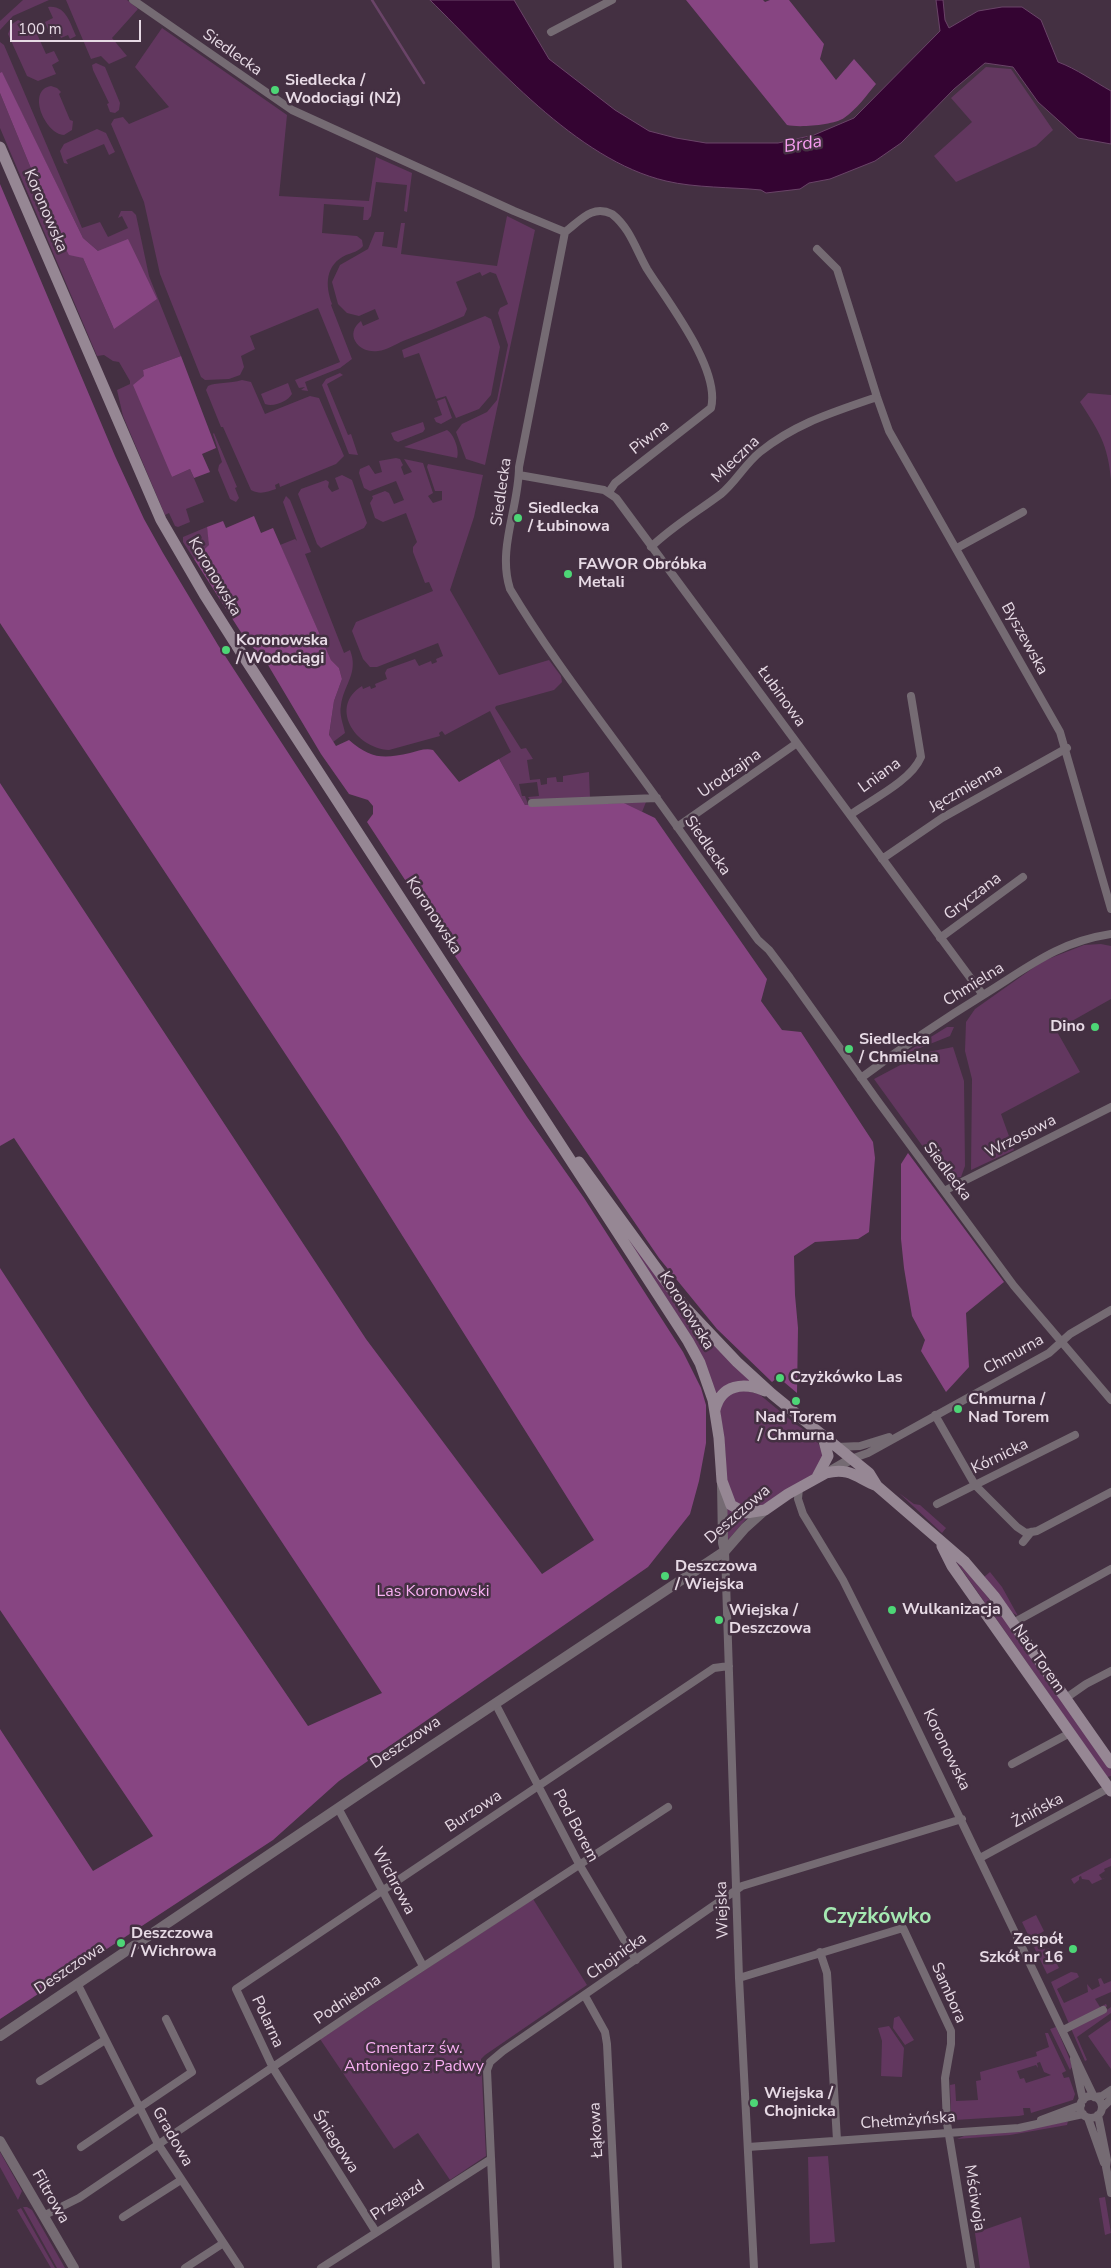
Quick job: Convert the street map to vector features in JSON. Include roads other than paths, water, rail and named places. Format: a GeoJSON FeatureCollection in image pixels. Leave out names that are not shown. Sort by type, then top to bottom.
{"type":"FeatureCollection","features":[{"type":"Feature","properties":{"kind":"main road","name":"Koronowska"},"geometry":{"type":"LineString","coordinates":[[0,147],[141,477],[177,549],[242,654],[688,1341],[707,1382],[715,1410],[722,1481]]}},
{"type":"Feature","properties":{"kind":"main road","name":"Koronowska"},"geometry":{"type":"LineString","coordinates":[[543,1115],[556,1130],[684,1306],[737,1362],[772,1394],[851,1459]]}},
{"type":"Feature","properties":{"kind":"main road"},"geometry":{"type":"LineString","coordinates":[[715,1410],[723,1393],[737,1386],[751,1386],[772,1394]]}},
{"type":"Feature","properties":{"kind":"main road"},"geometry":{"type":"LineString","coordinates":[[821,1476],[828,1456],[823,1437]]}},
{"type":"Feature","properties":{"kind":"main road","name":"Nad Torem"},"geometry":{"type":"LineString","coordinates":[[851,1459],[869,1473],[877,1486],[941,1544],[965,1562],[994,1596],[1111,1763]]}},
{"type":"Feature","properties":{"kind":"main road","name":"Nad Torem"},"geometry":{"type":"LineString","coordinates":[[821,1476],[846,1471],[877,1486]]}},
{"type":"Feature","properties":{"kind":"main road","name":"Deszczowa"},"geometry":{"type":"LineString","coordinates":[[765,1510],[821,1476]]}},
{"type":"Feature","properties":{"kind":"main road"},"geometry":{"type":"LineString","coordinates":[[722,1481],[729,1501],[734,1508],[752,1513],[765,1510]]}},
{"type":"Feature","properties":{"kind":"main road","name":"Nad Torem"},"geometry":{"type":"LineString","coordinates":[[941,1544],[952,1566],[1110,1790]]}},
{"type":"Feature","properties":{"kind":"street","name":"Siedlecka"},"geometry":{"type":"LineString","coordinates":[[133,0],[292,110],[514,212],[565,232],[524,437],[506,556],[507,577],[510,589],[584,700],[657,798],[758,940],[784,970],[944,1192],[1014,1286],[1111,1400]]}},
{"type":"Feature","properties":{"kind":"street"},"geometry":{"type":"LineString","coordinates":[[552,32],[612,0]]}},
{"type":"Feature","properties":{"kind":"street","name":"Piwna"},"geometry":{"type":"LineString","coordinates":[[565,232],[588,214],[595,211],[612,214],[622,224],[646,268],[683,323],[704,364],[712,395],[711,408],[615,483],[609,492]]}},
{"type":"Feature","properties":{"kind":"street","name":"Byszewska"},"geometry":{"type":"LineString","coordinates":[[817,249],[837,269],[889,431],[1060,732],[1067,748],[1111,910]]}},
{"type":"Feature","properties":{"kind":"street","name":"Mleczna"},"geometry":{"type":"LineString","coordinates":[[651,546],[670,529],[724,491],[746,465],[773,443],[808,421],[877,397]]}},
{"type":"Feature","properties":{"kind":"street"},"geometry":{"type":"LineString","coordinates":[[519,475],[609,492]]}},
{"type":"Feature","properties":{"kind":"street","name":"Łubinowa"},"geometry":{"type":"LineString","coordinates":[[609,492],[798,743],[983,995]]}},
{"type":"Feature","properties":{"kind":"street"},"geometry":{"type":"LineString","coordinates":[[957,548],[1023,512]]}},
{"type":"Feature","properties":{"kind":"street","name":"Lniana"},"geometry":{"type":"LineString","coordinates":[[850,815],[918,766],[921,757],[912,696]]}},
{"type":"Feature","properties":{"kind":"street","name":"Urodzajna"},"geometry":{"type":"LineString","coordinates":[[677,827],[798,743]]}},
{"type":"Feature","properties":{"kind":"street","name":"Jęczmienna"},"geometry":{"type":"LineString","coordinates":[[882,858],[942,818],[1067,748]]}},
{"type":"Feature","properties":{"kind":"street"},"geometry":{"type":"LineString","coordinates":[[532,803],[657,798]]}},
{"type":"Feature","properties":{"kind":"street","name":"Gryczana"},"geometry":{"type":"LineString","coordinates":[[940,938],[1023,877]]}},
{"type":"Feature","properties":{"kind":"street","name":"Chmielna"},"geometry":{"type":"LineString","coordinates":[[861,1078],[900,1048],[1066,945],[1111,934]]}},
{"type":"Feature","properties":{"kind":"street","name":"Wrzosowa"},"geometry":{"type":"LineString","coordinates":[[944,1192],[1111,1107]]}},
{"type":"Feature","properties":{"kind":"street","name":"Chmurna"},"geometry":{"type":"LineString","coordinates":[[821,1476],[851,1459],[868,1453],[900,1433],[1054,1351],[1070,1334],[1111,1310]]}},
{"type":"Feature","properties":{"kind":"street"},"geometry":{"type":"LineString","coordinates":[[935,1415],[975,1485],[1017,1527],[1026,1533],[1111,1492]]}},
{"type":"Feature","properties":{"kind":"street","name":"Chmurna"},"geometry":{"type":"LineString","coordinates":[[836,1447],[860,1446],[900,1433]]}},
{"type":"Feature","properties":{"kind":"street","name":"Kórnicka"},"geometry":{"type":"LineString","coordinates":[[937,1504],[1075,1435]]}},
{"type":"Feature","properties":{"kind":"street","name":"Koronowska"},"geometry":{"type":"LineString","coordinates":[[722,1481],[723,1543],[725,1551]]}},
{"type":"Feature","properties":{"kind":"street","name":"Koronowska"},"geometry":{"type":"LineString","coordinates":[[799,1488],[798,1499],[805,1519],[843,1580],[962,1819],[1094,2097],[1100,2101],[1100,2112]]}},
{"type":"Feature","properties":{"kind":"street","name":"Deszczowa"},"geometry":{"type":"LineString","coordinates":[[0,2036],[76,1983],[725,1551],[745,1528],[765,1510]]}},
{"type":"Feature","properties":{"kind":"street"},"geometry":{"type":"LineString","coordinates":[[1023,1542],[1031,1532]]}},
{"type":"Feature","properties":{"kind":"street","name":"Wiejska"},"geometry":{"type":"LineString","coordinates":[[725,1551],[739,1978],[754,2268]]}},
{"type":"Feature","properties":{"kind":"street"},"geometry":{"type":"LineString","coordinates":[[1013,1623],[1111,1569]]}},
{"type":"Feature","properties":{"kind":"street","name":"Burzowa"},"geometry":{"type":"LineString","coordinates":[[236,1989],[714,1668],[729,1666]]}},
{"type":"Feature","properties":{"kind":"street"},"geometry":{"type":"LineString","coordinates":[[1066,1698],[1086,1684],[1111,1671]]}},
{"type":"Feature","properties":{"kind":"street","name":"Pod Borem"},"geometry":{"type":"LineString","coordinates":[[495,1703],[579,1864],[636,1960]]}},
{"type":"Feature","properties":{"kind":"street"},"geometry":{"type":"LineString","coordinates":[[1012,1764],[1070,1732]]}},
{"type":"Feature","properties":{"kind":"street","name":"Żnińska"},"geometry":{"type":"LineString","coordinates":[[980,1858],[1110,1790]]}},
{"type":"Feature","properties":{"kind":"street","name":"Podniebna"},"geometry":{"type":"LineString","coordinates":[[43,2216],[79,2198],[423,1966],[668,1807]]}},
{"type":"Feature","properties":{"kind":"street","name":"Wichrowa"},"geometry":{"type":"LineString","coordinates":[[338,1808],[423,1966]]}},
{"type":"Feature","properties":{"kind":"street","name":"Chojnicka"},"geometry":{"type":"LineString","coordinates":[[496,2268],[486,2070],[490,2062],[503,2051],[736,1890],[751,1883],[962,1819]]}},
{"type":"Feature","properties":{"kind":"street","name":"Sambora"},"geometry":{"type":"LineString","coordinates":[[820,1952],[903,1928],[951,2031],[952,2044],[945,2078],[947,2123],[950,2132]]}},
{"type":"Feature","properties":{"kind":"street"},"geometry":{"type":"LineString","coordinates":[[739,1978],[820,1952],[827,1973],[837,2140]]}},
{"type":"Feature","properties":{"kind":"street","name":"Gradowa"},"geometry":{"type":"LineString","coordinates":[[76,1983],[158,2144],[222,2244],[240,2268]]}},
{"type":"Feature","properties":{"kind":"street","name":"Polarna"},"geometry":{"type":"LineString","coordinates":[[236,1989],[272,2068]]}},
{"type":"Feature","properties":{"kind":"street","name":"Łąkowa"},"geometry":{"type":"LineString","coordinates":[[585,1996],[605,2032],[607,2044],[618,2268]]}},
{"type":"Feature","properties":{"kind":"street"},"geometry":{"type":"LineString","coordinates":[[1063,2030],[1103,2010]]}},
{"type":"Feature","properties":{"kind":"street","name":"Gradowa"},"geometry":{"type":"LineString","coordinates":[[80,2147],[192,2072],[166,2019]]}},
{"type":"Feature","properties":{"kind":"street"},"geometry":{"type":"LineString","coordinates":[[40,2081],[104,2040]]}},
{"type":"Feature","properties":{"kind":"street","name":"Koronowska"},"geometry":{"type":"LineString","coordinates":[[1072,2052],[1086,2116]]}},
{"type":"Feature","properties":{"kind":"street","name":"Śniegowa"},"geometry":{"type":"LineString","coordinates":[[272,2068],[376,2232]]}},
{"type":"Feature","properties":{"kind":"street","name":"Chełmżyńska"},"geometry":{"type":"LineString","coordinates":[[1011,2128],[1042,2119],[1094,2097],[1102,2096],[1111,2090]]}},
{"type":"Feature","properties":{"kind":"street"},"geometry":{"type":"LineString","coordinates":[[1106,2167],[1107,2160],[1100,2112],[1111,2100]]}},
{"type":"Feature","properties":{"kind":"street","name":"Chełmżyńska"},"geometry":{"type":"LineString","coordinates":[[748,2147],[1032,2126],[1100,2112]]}},
{"type":"Feature","properties":{"kind":"street"},"geometry":{"type":"LineString","coordinates":[[1086,2116],[1106,2167],[1111,2193]]}},
{"type":"Feature","properties":{"kind":"street","name":"Mściwoja"},"geometry":{"type":"LineString","coordinates":[[950,2132],[971,2268]]}},
{"type":"Feature","properties":{"kind":"street","name":"Filtrowa"},"geometry":{"type":"LineString","coordinates":[[0,2141],[74,2268]]}},
{"type":"Feature","properties":{"kind":"street","name":"Przejazd"},"geometry":{"type":"LineString","coordinates":[[321,2268],[491,2159]]}},
{"type":"Feature","properties":{"kind":"street","name":"Gradowa"},"geometry":{"type":"LineString","coordinates":[[123,2218],[181,2180]]}},
{"type":"Feature","properties":{"kind":"street"},"geometry":{"type":"LineString","coordinates":[[185,2268],[222,2244]]}},
{"type":"Feature","properties":{"kind":"water","name":"Brda"},"geometry":{"type":"Polygon","coordinates":[[[430,0],[514,0],[549,59],[615,110],[649,131],[706,143],[778,143],[814,135],[854,118],[940,31],[936,0],[943,0],[945,20],[949,28],[978,11],[1002,7],[1022,7],[1041,20],[1058,62],[1111,91],[1111,144],[1078,138],[1038,102],[1013,67],[985,63],[954,89],[901,143],[875,161],[830,179],[809,183],[800,189],[766,193],[761,190],[701,186],[666,181],[633,170],[600,153],[569,131],[509,79],[430,0]]]}},
{"type":"Feature","properties":{"kind":"waterway"},"geometry":{"type":"LineString","coordinates":[[372,0],[424,83]]}},
{"type":"Feature","properties":{"kind":"place","name":"Siedlecka / Wodociągi (NŻ)"},"geometry":{"type":"Point","coordinates":[275,90]}},
{"type":"Feature","properties":{"kind":"place","name":"Siedlecka / Łubinowa"},"geometry":{"type":"Point","coordinates":[518,518]}},
{"type":"Feature","properties":{"kind":"place","name":"FAWOR Obróbka Metali"},"geometry":{"type":"Point","coordinates":[568,574]}},
{"type":"Feature","properties":{"kind":"place","name":"Koronowska / Wodociągi"},"geometry":{"type":"Point","coordinates":[226,650]}},
{"type":"Feature","properties":{"kind":"place","name":"Dino"},"geometry":{"type":"Point","coordinates":[1095,1027]}},
{"type":"Feature","properties":{"kind":"place","name":"Siedlecka / Chmielna"},"geometry":{"type":"Point","coordinates":[849,1049]}},
{"type":"Feature","properties":{"kind":"place","name":"Czyżkówko Las"},"geometry":{"type":"Point","coordinates":[780,1378]}},
{"type":"Feature","properties":{"kind":"place","name":"Nad Torem / Chmurna"},"geometry":{"type":"Point","coordinates":[796,1401]}},
{"type":"Feature","properties":{"kind":"place","name":"Chmurna / Nad Torem"},"geometry":{"type":"Point","coordinates":[958,1409]}},
{"type":"Feature","properties":{"kind":"place","name":"Deszczowa / Wiejska"},"geometry":{"type":"Point","coordinates":[665,1576]}},
{"type":"Feature","properties":{"kind":"place","name":"Wulkanizacja"},"geometry":{"type":"Point","coordinates":[892,1610]}},
{"type":"Feature","properties":{"kind":"place","name":"Wiejska / Deszczowa"},"geometry":{"type":"Point","coordinates":[719,1620]}},
{"type":"Feature","properties":{"kind":"place","name":"Deszczowa / Wichrowa"},"geometry":{"type":"Point","coordinates":[121,1943]}},
{"type":"Feature","properties":{"kind":"place","name":"Zespół Szkół nr 16"},"geometry":{"type":"Point","coordinates":[1073,1949]}},
{"type":"Feature","properties":{"kind":"place","name":"Wiejska / Chojnicka"},"geometry":{"type":"Point","coordinates":[754,2103]}},
{"type":"Feature","properties":{"kind":"district","name":"Czyżkówko"},"geometry":{"type":"Point","coordinates":[877,1918]}},
{"type":"Feature","properties":{"kind":"park label","name":"Las Koronowski"},"geometry":{"type":"Point","coordinates":[433,1592]}},
{"type":"Feature","properties":{"kind":"park label","name":"Cmentarz św. Antoniego z Padwy"},"geometry":{"type":"Point","coordinates":[414,2058]}}]}
